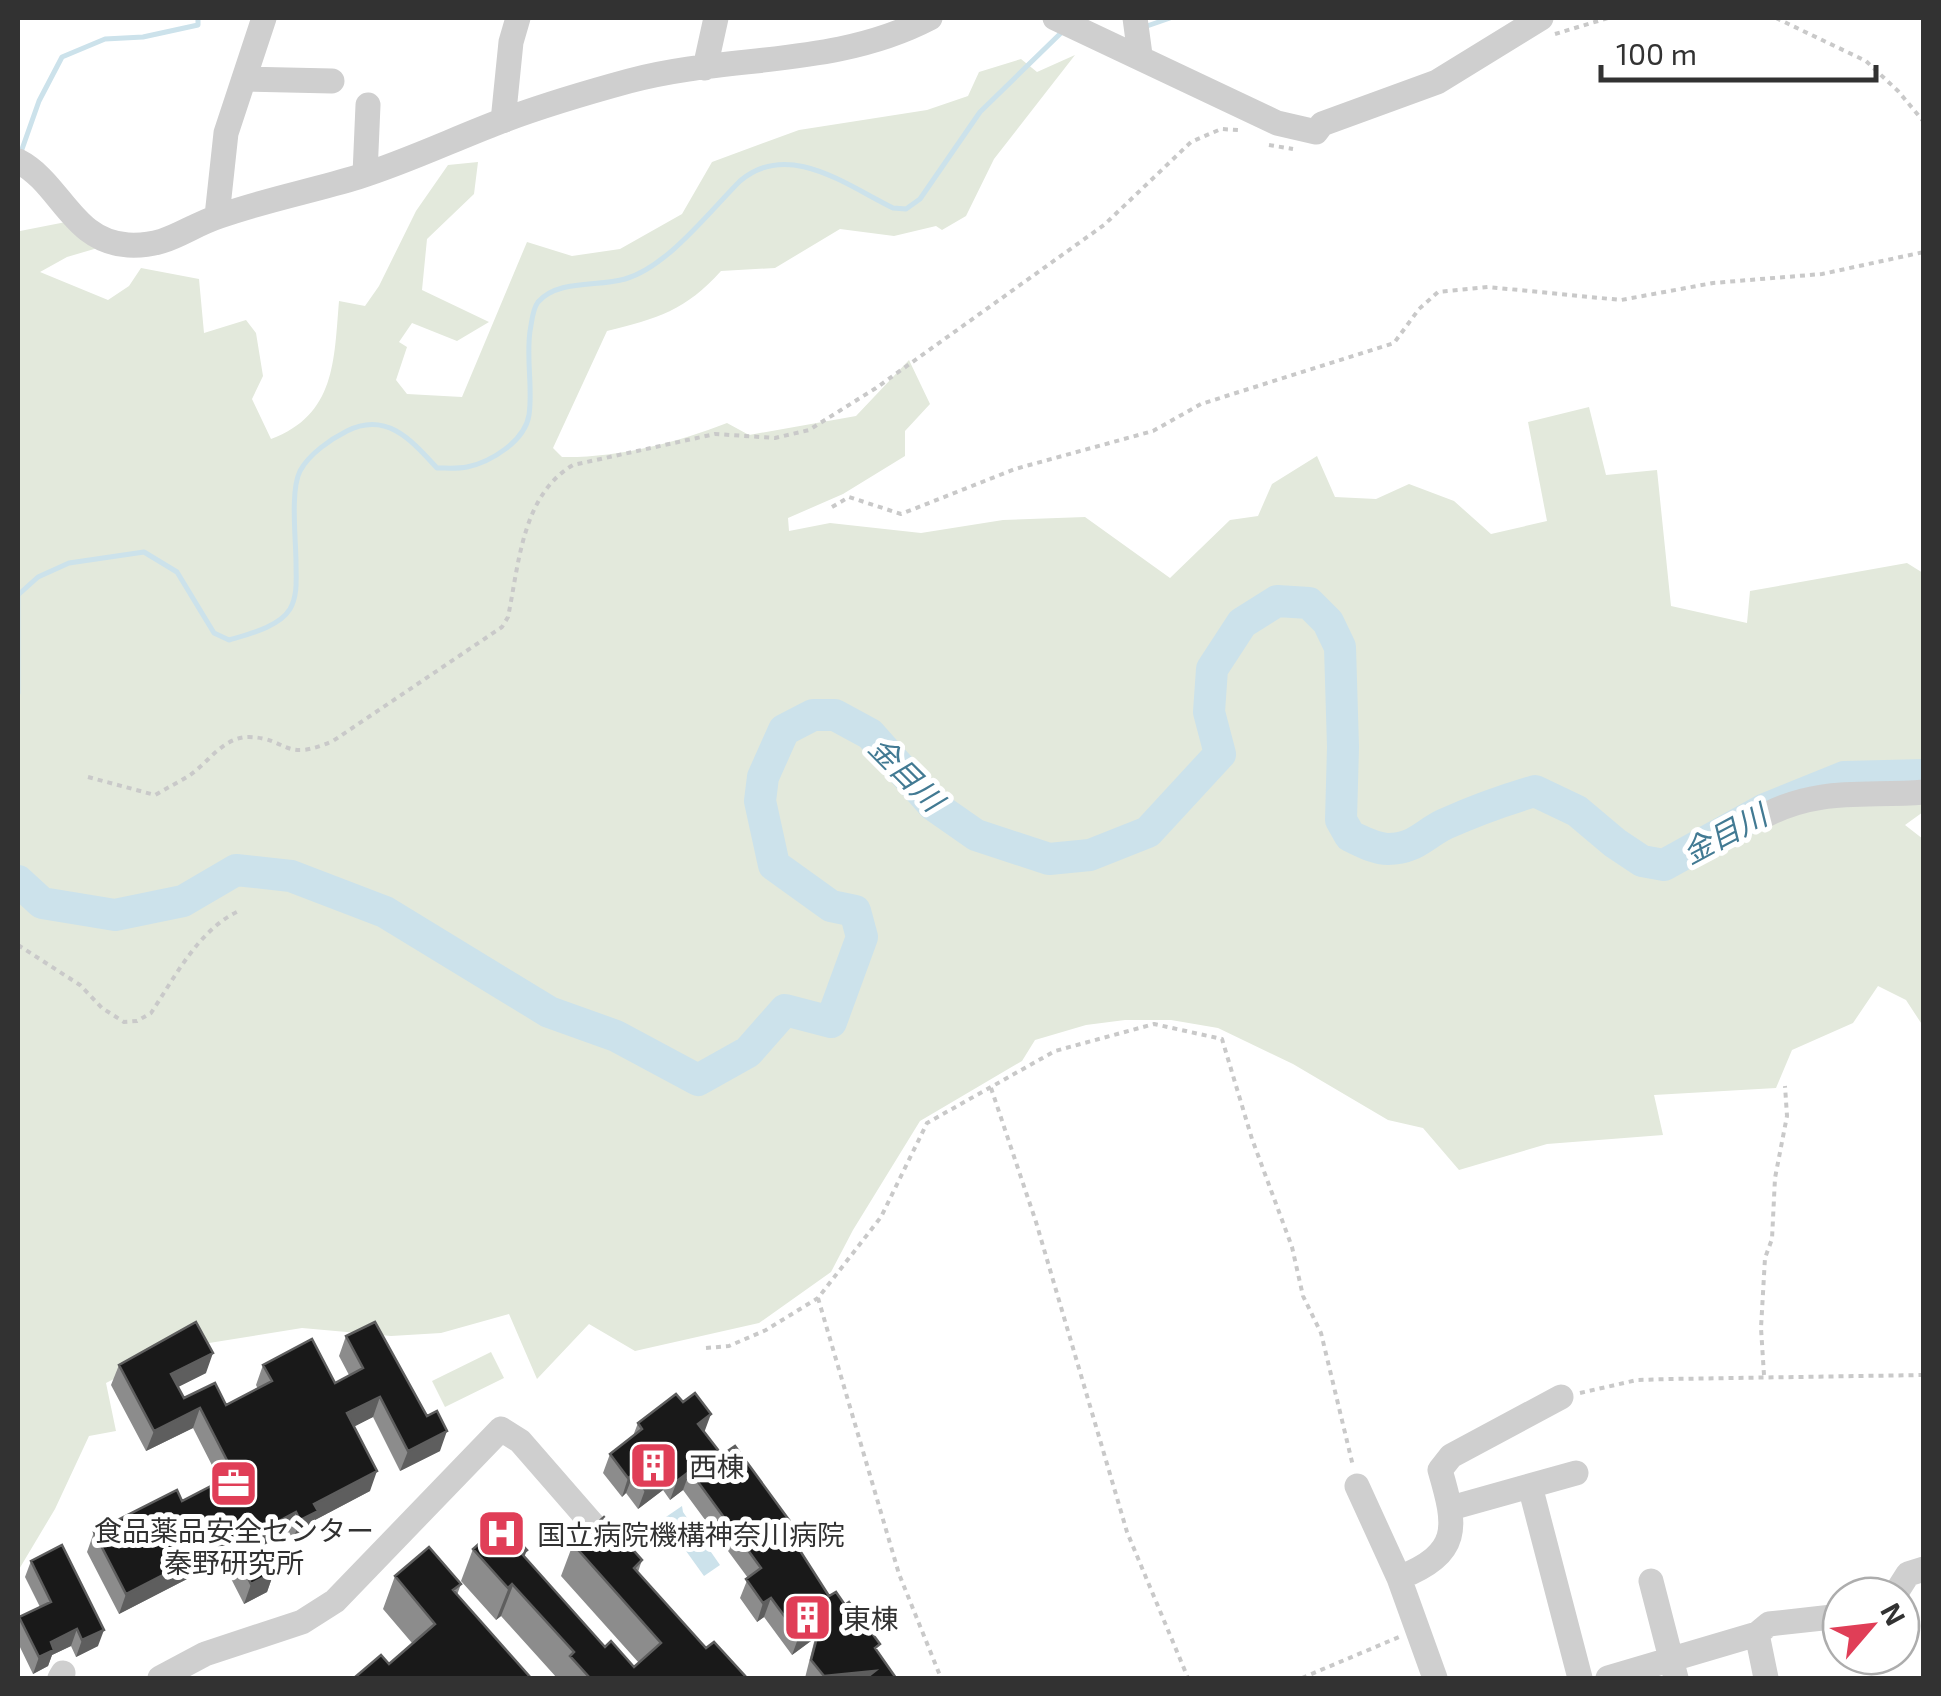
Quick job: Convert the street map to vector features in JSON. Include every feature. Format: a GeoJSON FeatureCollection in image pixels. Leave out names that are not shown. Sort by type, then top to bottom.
{"type":"FeatureCollection","features":[{"type":"Feature","properties":{"kind":"street"},"geometry":{"type":"LineString","coordinates":[[217,216],[226,133],[264,18]]}},
{"type":"Feature","properties":{"kind":"street"},"geometry":{"type":"LineString","coordinates":[[503,120],[518,18]]}},
{"type":"Feature","properties":{"kind":"street"},"geometry":{"type":"LineString","coordinates":[[705,68],[716,18]]}},
{"type":"Feature","properties":{"kind":"street"},"geometry":{"type":"LineString","coordinates":[[24,164],[44,178],[76,224],[122,244],[156,245],[217,216],[365,174],[503,120],[632,80],[794,57],[874,41],[893,37],[930,18]]}},
{"type":"Feature","properties":{"kind":"street"},"geometry":{"type":"LineString","coordinates":[[1055,18],[1278,123],[1316,132],[1322,124],[1437,82],[1541,18]]}},
{"type":"Feature","properties":{"kind":"street"},"geometry":{"type":"LineString","coordinates":[[1135,18],[1140,55]]}},
{"type":"Feature","properties":{"kind":"street"},"geometry":{"type":"LineString","coordinates":[[244,78],[332,81]]}},
{"type":"Feature","properties":{"kind":"street"},"geometry":{"type":"LineString","coordinates":[[365,174],[368,104]]}},
{"type":"Feature","properties":{"kind":"street"},"geometry":{"type":"LineString","coordinates":[[1766,815],[1793,801],[1827,795],[1924,792]]}},
{"type":"Feature","properties":{"kind":"street"},"geometry":{"type":"LineString","coordinates":[[1399,1578],[1426,1567],[1444,1548],[1452,1520],[1440,1470],[1451,1456],[1561,1397]]}},
{"type":"Feature","properties":{"kind":"street"},"geometry":{"type":"LineString","coordinates":[[160,1678],[205,1654],[302,1622],[335,1600],[502,1428],[520,1441],[636,1575]]}},
{"type":"Feature","properties":{"kind":"street"},"geometry":{"type":"LineString","coordinates":[[1451,1508],[1576,1473]]}},
{"type":"Feature","properties":{"kind":"street"},"geometry":{"type":"LineString","coordinates":[[1357,1486],[1399,1578],[1434,1678]]}},
{"type":"Feature","properties":{"kind":"street"},"geometry":{"type":"LineString","coordinates":[[1530,1486],[1580,1678]]}},
{"type":"Feature","properties":{"kind":"street"},"geometry":{"type":"LineString","coordinates":[[1651,1581],[1674,1669]]}},
{"type":"Feature","properties":{"kind":"street"},"geometry":{"type":"LineString","coordinates":[[1608,1678],[1674,1669],[1757,1634],[1769,1624],[1821,1618]]}},
{"type":"Feature","properties":{"kind":"street"},"geometry":{"type":"LineString","coordinates":[[1757,1634],[1766,1678]]}},
{"type":"Feature","properties":{"kind":"path"},"geometry":{"type":"LineString","coordinates":[[1776,18],[1866,62],[1898,90],[1924,122]]}},
{"type":"Feature","properties":{"kind":"path"},"geometry":{"type":"LineString","coordinates":[[88,777],[155,794],[194,772],[216,750],[237,739],[251,737],[290,751],[312,750],[333,741],[502,626],[508,618],[536,501],[554,476],[573,465],[715,434],[775,438],[809,430],[876,388],[1104,225],[1202,134],[1220,128],[1249,135]]}},
{"type":"Feature","properties":{"kind":"path"},"geometry":{"type":"LineString","coordinates":[[1261,141],[1290,150],[1316,132]]}},
{"type":"Feature","properties":{"kind":"path"},"geometry":{"type":"LineString","coordinates":[[832,507],[850,497],[901,514],[1015,469],[1152,431],[1201,404],[1394,343],[1419,309],[1438,292],[1488,287],[1622,300],[1714,283],[1822,274],[1924,252]]}},
{"type":"Feature","properties":{"kind":"path"},"geometry":{"type":"LineString","coordinates":[[18,944],[80,985],[102,1008],[124,1022],[137,1021],[151,1013],[222,919],[240,911]]}},
{"type":"Feature","properties":{"kind":"path"},"geometry":{"type":"LineString","coordinates":[[706,1348],[729,1346],[766,1330],[818,1298],[881,1217],[928,1123],[1055,1051],[1154,1024],[1222,1039],[1252,1139],[1292,1247],[1303,1296],[1320,1333],[1357,1486]]}},
{"type":"Feature","properties":{"kind":"path"},"geometry":{"type":"LineString","coordinates":[[1764,1375],[1761,1328],[1765,1258],[1772,1239],[1775,1178],[1788,1116],[1785,1086]]}},
{"type":"Feature","properties":{"kind":"path"},"geometry":{"type":"LineString","coordinates":[[990,1088],[1036,1222],[1127,1532],[1188,1678]]}},
{"type":"Feature","properties":{"kind":"path"},"geometry":{"type":"LineString","coordinates":[[818,1298],[900,1574],[941,1678]]}},
{"type":"Feature","properties":{"kind":"path"},"geometry":{"type":"LineString","coordinates":[[1561,1397],[1637,1380],[1924,1375]]}},
{"type":"Feature","properties":{"kind":"path"},"geometry":{"type":"LineString","coordinates":[[1302,1678],[1417,1630]]}},
{"type":"Feature","properties":{"kind":"shaded area"},"geometry":{"type":"Polygon","coordinates":[[[1075,55],[994,159],[966,216],[942,230],[936,226],[894,236],[840,229],[775,268],[721,271],[670,311],[607,331],[553,448],[562,457],[604,455],[667,443],[727,423],[749,435],[856,416],[909,360],[930,404],[905,431],[905,456],[843,494],[788,518],[789,531],[830,523],[921,533],[1003,520],[1085,517],[1170,578],[1230,520],[1258,516],[1272,484],[1317,456],[1335,497],[1376,499],[1409,484],[1454,501],[1491,534],[1547,521],[1528,422],[1589,407],[1606,475],[1657,470],[1671,606],[1747,623],[1750,591],[1907,563],[1923,573],[1923,812],[1905,825],[1923,839],[1923,1026],[1906,1000],[1878,986],[1853,1023],[1792,1050],[1776,1088],[1654,1095],[1663,1135],[1547,1144],[1459,1170],[1423,1128],[1388,1120],[1293,1064],[1218,1028],[1171,1020],[1086,1025],[1035,1040],[1022,1061],[920,1121],[831,1272],[759,1323],[635,1351],[589,1324],[537,1379],[509,1314],[441,1333],[391,1336],[302,1328],[209,1343],[193,1339],[106,1383],[116,1431],[89,1436],[55,1509],[18,1571],[18,229],[71,221],[101,247],[67,257],[40,272],[108,300],[129,286],[141,268],[199,279],[204,333],[246,320],[256,333],[263,376],[252,399],[271,439],[292,429],[320,400],[332,364],[339,301],[365,306],[416,211],[448,165],[478,162],[474,194],[427,239],[422,290],[489,322],[457,341],[412,323],[399,342],[407,347],[396,380],[407,394],[462,397],[527,242],[572,256],[620,249],[682,214],[712,162],[799,130],[927,110],[968,96],[979,72],[1021,59],[1037,72],[1075,55]]]}},
{"type":"Feature","properties":{"kind":"shaded area"},"geometry":{"type":"Polygon","coordinates":[[[491,1352],[504,1378],[445,1407],[432,1381],[491,1352]]]}},
{"type":"Feature","properties":{"kind":"water"},"geometry":{"type":"Polygon","coordinates":[[[682,1506],[720,1565],[704,1576],[663,1519],[682,1506]]]}},
{"type":"Feature","properties":{"kind":"building"},"geometry":{"type":"Polygon","coordinates":[[[196,1322],[213,1353],[171,1374],[184,1398],[215,1383],[226,1405],[272,1381],[263,1365],[312,1339],[335,1383],[363,1368],[346,1336],[375,1322],[427,1416],[437,1411],[447,1431],[408,1451],[380,1397],[347,1413],[377,1471],[314,1504],[318,1511],[300,1520],[296,1512],[255,1534],[274,1572],[251,1584],[229,1541],[126,1594],[94,1532],[177,1490],[182,1501],[234,1474],[200,1408],[154,1431],[119,1365],[196,1322]]]}},
{"type":"Feature","properties":{"kind":"building"},"geometry":{"type":"Polygon","coordinates":[[[695,1393],[711,1414],[698,1424],[722,1455],[735,1446],[789,1520],[783,1524],[829,1596],[836,1592],[845,1605],[849,1602],[880,1644],[875,1648],[896,1678],[866,1678],[875,1671],[824,1676],[811,1660],[822,1619],[799,1636],[771,1598],[763,1603],[746,1579],[761,1568],[690,1471],[677,1481],[670,1471],[645,1490],[633,1475],[628,1478],[610,1454],[642,1429],[638,1423],[676,1394],[683,1402],[695,1393]]]}},
{"type":"Feature","properties":{"kind":"building"},"geometry":{"type":"Polygon","coordinates":[[[604,1517],[642,1560],[634,1568],[706,1648],[714,1642],[747,1678],[590,1678],[570,1656],[574,1652],[512,1584],[508,1588],[473,1549],[502,1523],[527,1550],[522,1554],[605,1647],[611,1641],[634,1667],[661,1643],[573,1544],[604,1517]]]}},
{"type":"Feature","properties":{"kind":"building"},"geometry":{"type":"Polygon","coordinates":[[[62,1545],[104,1630],[82,1640],[77,1629],[51,1642],[54,1650],[39,1657],[19,1617],[51,1602],[31,1561],[62,1545]]]}},
{"type":"Feature","properties":{"kind":"building"},"geometry":{"type":"Polygon","coordinates":[[[429,1547],[461,1584],[453,1590],[531,1678],[354,1678],[381,1655],[389,1664],[435,1624],[395,1576],[429,1547]]]}},
{"type":"Feature","properties":{"kind":"waterway"},"geometry":{"type":"LineString","coordinates":[[21,152],[39,101],[62,57],[105,39],[143,37],[198,25],[198,18]]}},
{"type":"Feature","properties":{"kind":"waterway"},"geometry":{"type":"LineString","coordinates":[[1147,26],[1170,18]]}},
{"type":"Feature","properties":{"kind":"waterway"},"geometry":{"type":"LineString","coordinates":[[18,693],[18,595],[38,577],[69,563],[144,552],[177,572],[214,633],[229,640],[271,625],[285,615],[294,598],[294,503],[300,471],[334,438],[361,426],[386,427],[408,439],[437,468],[467,467],[496,455],[514,442],[529,415],[530,331],[536,305],[546,295],[567,287],[641,273],[672,251],[740,181],[758,169],[797,165],[817,170],[893,208],[906,209],[920,199],[980,112],[1063,31]]}},
{"type":"Feature","properties":{"kind":"waterway","name":"金目川"},"geometry":{"type":"LineString","coordinates":[[18,881],[42,903],[115,915],[183,901],[236,870],[291,876],[385,912],[549,1012],[616,1036],[698,1080],[748,1052],[785,1010],[831,1022],[862,937],[855,911],[831,906],[774,865],[760,801],[763,777],[784,730],[813,715],[835,715],[870,734],[933,805],[976,835],[1049,859],[1090,855],[1148,832],[1220,754],[1209,712],[1212,669],[1242,623],[1277,601],[1309,603],[1328,622],[1340,647],[1341,820],[1350,836],[1378,848],[1405,846],[1456,819],[1535,791],[1577,811],[1642,861],[1664,865],[1765,809],[1844,777],[1924,775]]}},
{"type":"Feature","properties":{"kind":"place","name":"西棟"},"geometry":{"type":"Point","coordinates":[654,1466]}},
{"type":"Feature","properties":{"kind":"place","name":"食品薬品安全センター 秦野研究所"},"geometry":{"type":"Point","coordinates":[234,1483]}},
{"type":"Feature","properties":{"kind":"place","name":"国立病院機構神奈川病院"},"geometry":{"type":"Point","coordinates":[502,1534]}},
{"type":"Feature","properties":{"kind":"place","name":"東棟"},"geometry":{"type":"Point","coordinates":[808,1618]}}]}
